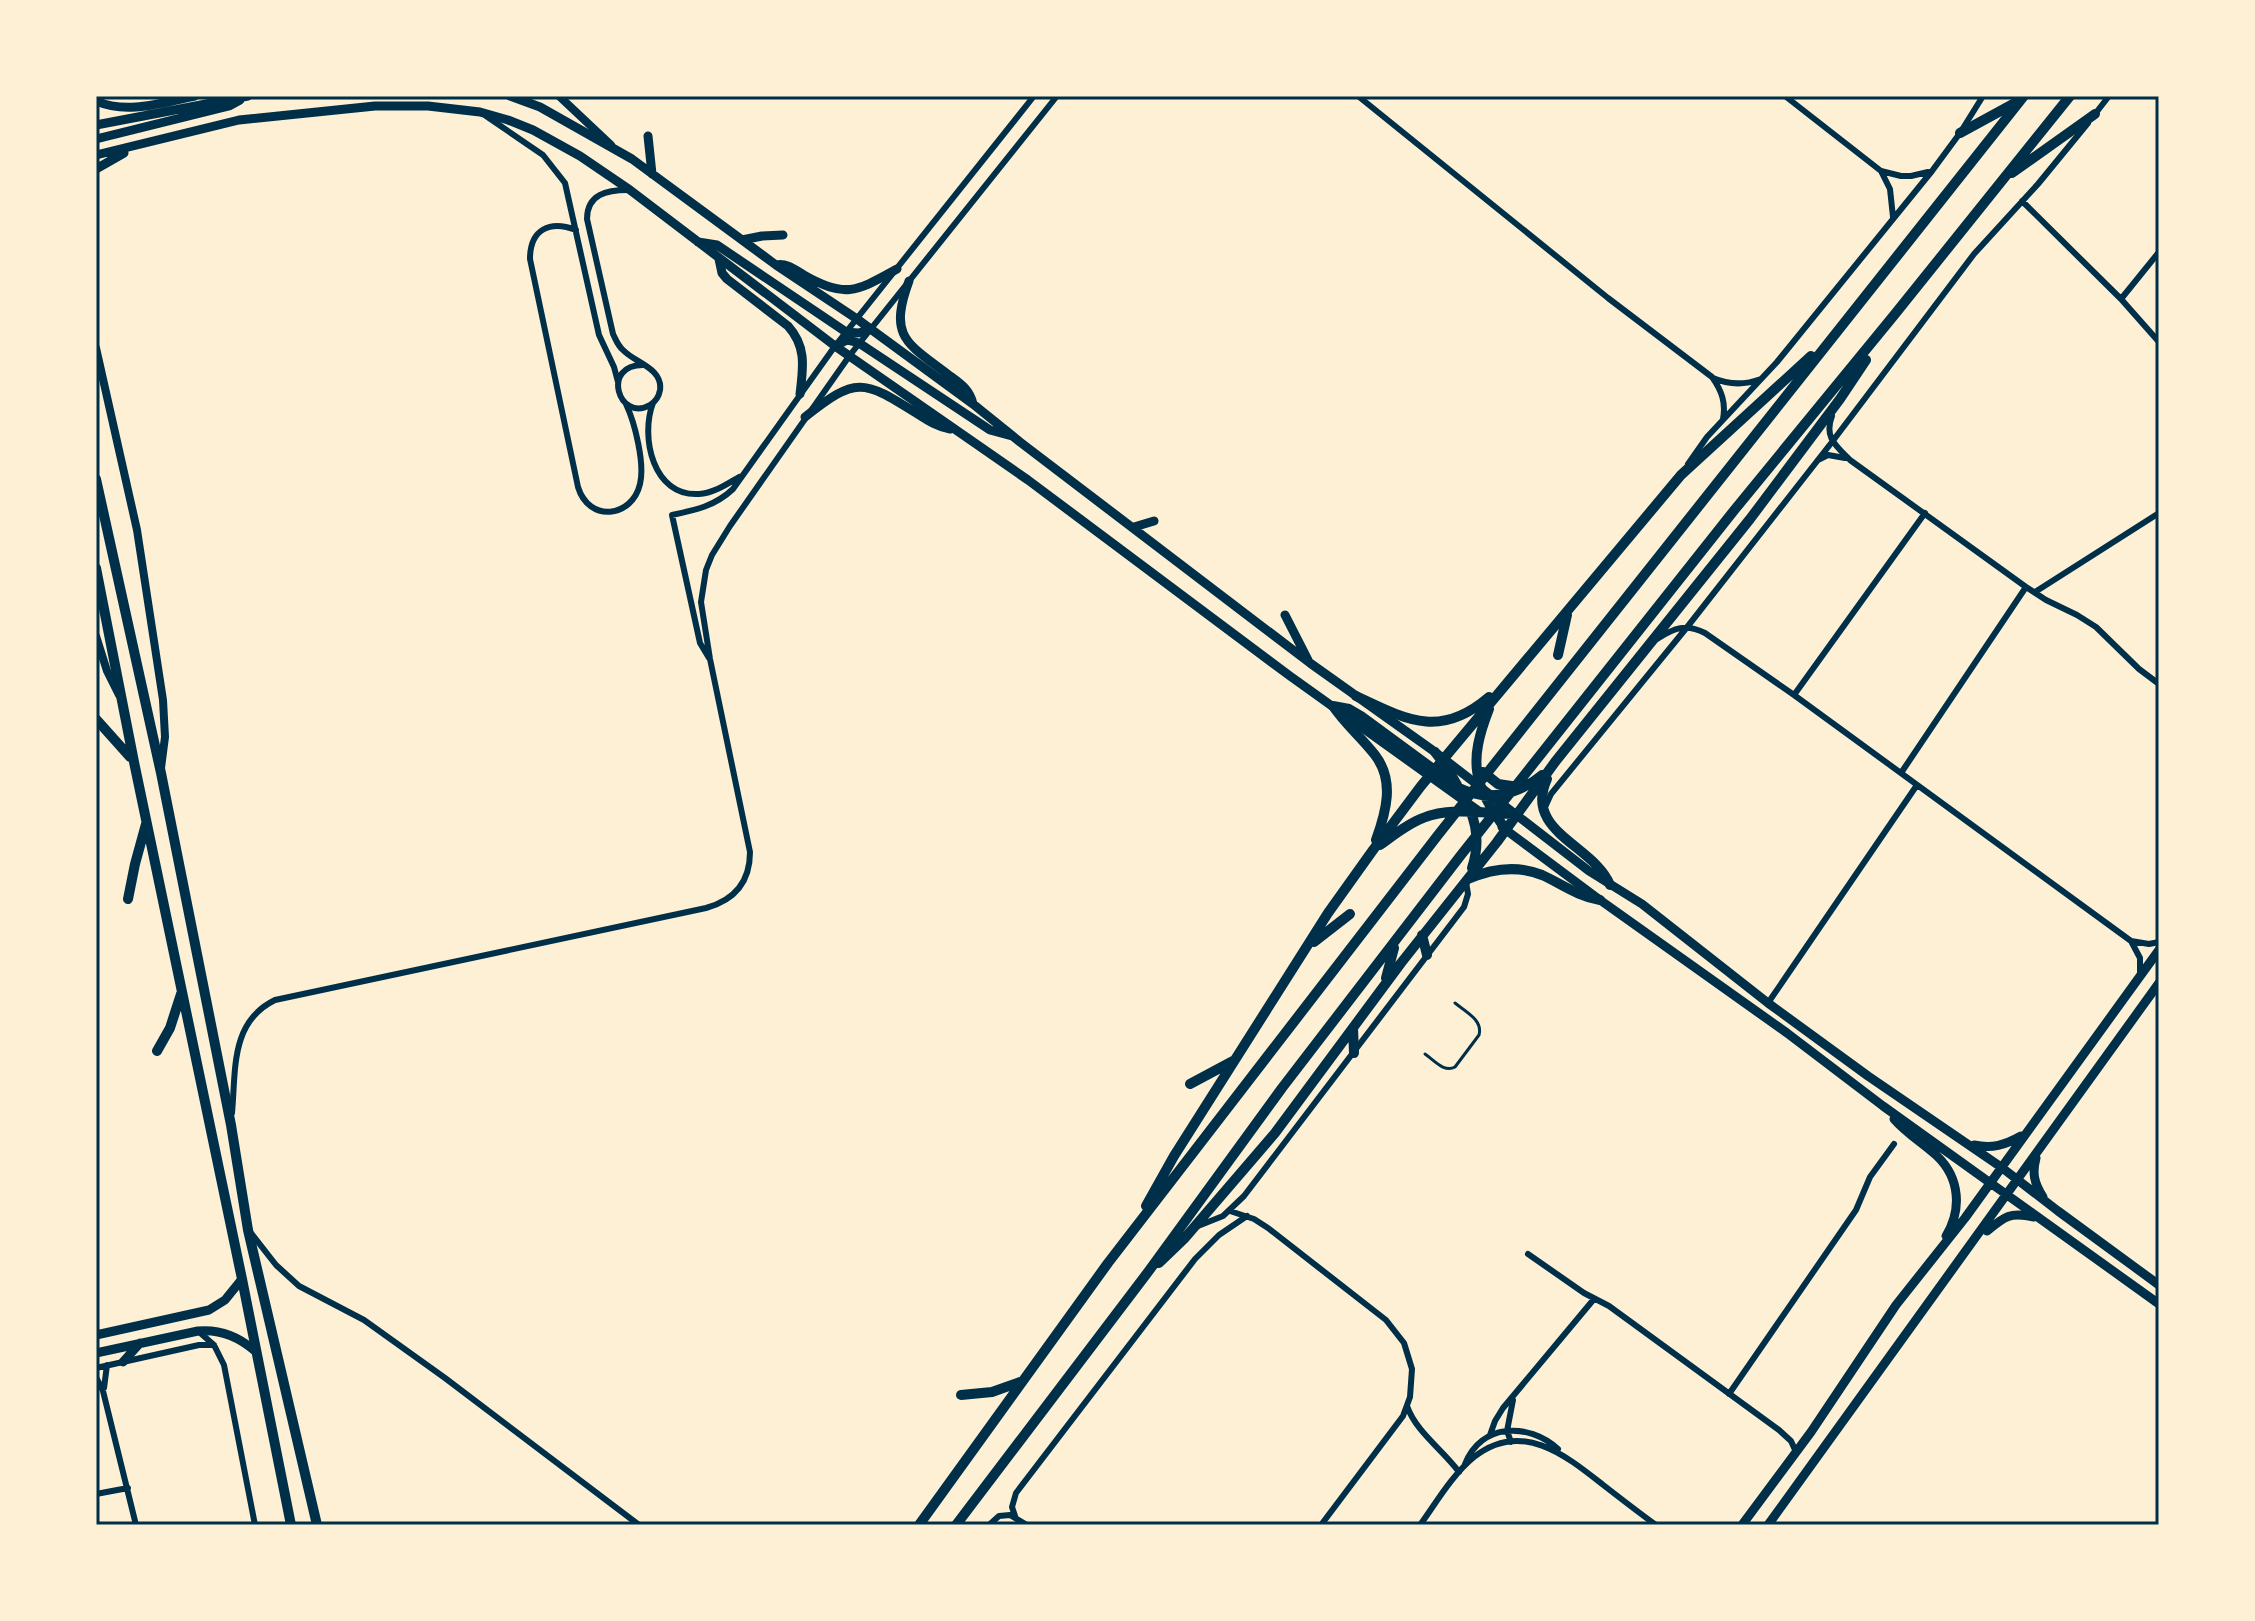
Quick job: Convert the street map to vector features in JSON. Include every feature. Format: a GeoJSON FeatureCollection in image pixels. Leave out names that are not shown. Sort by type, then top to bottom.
{"type":"FeatureCollection","features":[{"type":"Feature","properties":{"kind":"main road"},"geometry":{"type":"LineString","coordinates":[[96,101],[113,107],[135,107],[195,96]]}},
{"type":"Feature","properties":{"kind":"main road"},"geometry":{"type":"LineString","coordinates":[[96,125],[243,96]]}},
{"type":"Feature","properties":{"kind":"main road"},"geometry":{"type":"LineString","coordinates":[[96,139],[233,105],[243,96]]}},
{"type":"Feature","properties":{"kind":"main road"},"geometry":{"type":"LineString","coordinates":[[510,96],[540,107],[615,148],[776,265],[857,319],[1356,696],[1437,763],[1473,809],[1477,846],[1473,867],[1466,880]]}},
{"type":"Feature","properties":{"kind":"main road"},"geometry":{"type":"LineString","coordinates":[[956,1525],[1148,1272],[1282,1088],[1461,855],[1736,508],[2070,96]]}},
{"type":"Feature","properties":{"kind":"main road"},"geometry":{"type":"LineString","coordinates":[[1960,133],[2022,98]]}},
{"type":"Feature","properties":{"kind":"main road"},"geometry":{"type":"LineString","coordinates":[[919,1525],[1139,1222],[1438,835],[2022,98]]}},
{"type":"Feature","properties":{"kind":"main road"},"geometry":{"type":"LineString","coordinates":[[96,155],[239,120],[401,105],[480,112],[508,120],[557,142],[630,190],[835,346],[1091,525],[1333,706],[1377,757],[1385,775],[1387,805],[1373,850]]}},
{"type":"Feature","properties":{"kind":"main road"},"geometry":{"type":"LineString","coordinates":[[2004,178],[2095,114]]}},
{"type":"Feature","properties":{"kind":"main road"},"geometry":{"type":"LineString","coordinates":[[648,136],[652,174]]}},
{"type":"Feature","properties":{"kind":"main road"},"geometry":{"type":"LineString","coordinates":[[96,169],[148,143]]}},
{"type":"Feature","properties":{"kind":"main road"},"geometry":{"type":"LineString","coordinates":[[742,240],[783,235]]}},
{"type":"Feature","properties":{"kind":"main road"},"geometry":{"type":"LineString","coordinates":[[698,242],[717,245],[846,332],[870,330]]}},
{"type":"Feature","properties":{"kind":"main road"},"geometry":{"type":"LineString","coordinates":[[719,259],[722,273],[727,279],[795,333],[803,351],[800,394]]}},
{"type":"Feature","properties":{"kind":"main road"},"geometry":{"type":"LineString","coordinates":[[776,265],[789,266],[819,283],[840,290],[864,287],[897,269]]}},
{"type":"Feature","properties":{"kind":"main road"},"geometry":{"type":"LineString","coordinates":[[909,281],[900,310],[900,329],[912,346],[966,389],[973,404]]}},
{"type":"Feature","properties":{"kind":"main road"},"geometry":{"type":"LineString","coordinates":[[1148,1272],[1195,1227],[1275,1133],[1555,762],[1759,508],[1840,399],[1895,314]]}},
{"type":"Feature","properties":{"kind":"main road"},"geometry":{"type":"LineString","coordinates":[[1139,1222],[1164,1172],[1301,955],[1437,763],[1681,475],[1833,336]]}},
{"type":"Feature","properties":{"kind":"main road"},"geometry":{"type":"LineString","coordinates":[[835,346],[847,340],[859,343],[990,430],[1012,436]]}},
{"type":"Feature","properties":{"kind":"main road"},"geometry":{"type":"LineString","coordinates":[[805,417],[846,388],[864,387],[890,396],[935,425],[955,429]]}},
{"type":"Feature","properties":{"kind":"main road"},"geometry":{"type":"LineString","coordinates":[[96,479],[161,773],[231,1125],[248,1230],[317,1525]]}},
{"type":"Feature","properties":{"kind":"main road"},"geometry":{"type":"LineString","coordinates":[[1134,527],[1154,521]]}},
{"type":"Feature","properties":{"kind":"main road"},"geometry":{"type":"LineString","coordinates":[[96,568],[291,1525]]}},
{"type":"Feature","properties":{"kind":"main road"},"geometry":{"type":"LineString","coordinates":[[1558,655],[1568,609]]}},
{"type":"Feature","properties":{"kind":"main road"},"geometry":{"type":"LineString","coordinates":[[1285,615],[1310,663]]}},
{"type":"Feature","properties":{"kind":"main road"},"geometry":{"type":"LineString","coordinates":[[1604,683],[1628,672]]}},
{"type":"Feature","properties":{"kind":"main road"},"geometry":{"type":"LineString","coordinates":[[1356,696],[1406,719],[1430,723],[1448,721],[1462,715],[1504,686]]}},
{"type":"Feature","properties":{"kind":"main road"},"geometry":{"type":"LineString","coordinates":[[1493,699],[1481,732],[1477,755],[1484,793],[1506,830]]}},
{"type":"Feature","properties":{"kind":"main road"},"geometry":{"type":"LineString","coordinates":[[1333,706],[1349,709],[1361,716],[1517,814],[1572,858],[1659,917],[1768,1003],[2018,1179],[2159,1285]]}},
{"type":"Feature","properties":{"kind":"main road"},"geometry":{"type":"LineString","coordinates":[[96,719],[134,762]]}},
{"type":"Feature","properties":{"kind":"main road"},"geometry":{"type":"LineString","coordinates":[[1477,755],[1484,773],[1498,784],[1517,788],[1526,785]]}},
{"type":"Feature","properties":{"kind":"main road"},"geometry":{"type":"LineString","coordinates":[[1555,762],[1543,791],[1544,813],[1552,826],[1599,866],[1610,885]]}},
{"type":"Feature","properties":{"kind":"main road"},"geometry":{"type":"LineString","coordinates":[[1459,788],[1484,793],[1508,793],[1526,785],[1555,762]]}},
{"type":"Feature","properties":{"kind":"main road"},"geometry":{"type":"LineString","coordinates":[[1437,763],[1473,809],[2159,1304]]}},
{"type":"Feature","properties":{"kind":"main road"},"geometry":{"type":"LineString","coordinates":[[1373,850],[1421,819],[1446,812],[1473,809],[1495,814],[1517,814]]}},
{"type":"Feature","properties":{"kind":"main road"},"geometry":{"type":"LineString","coordinates":[[128,899],[147,822]]}},
{"type":"Feature","properties":{"kind":"main road"},"geometry":{"type":"LineString","coordinates":[[1466,880],[1491,871],[1516,869],[1541,875],[1578,894],[1600,900]]}},
{"type":"Feature","properties":{"kind":"main road"},"geometry":{"type":"LineString","coordinates":[[1301,955],[1350,914]]}},
{"type":"Feature","properties":{"kind":"main road"},"geometry":{"type":"LineString","coordinates":[[1422,935],[1427,955]]}},
{"type":"Feature","properties":{"kind":"main road"},"geometry":{"type":"LineString","coordinates":[[1380,991],[1394,948]]}},
{"type":"Feature","properties":{"kind":"main road"},"geometry":{"type":"LineString","coordinates":[[1742,1525],[1911,1286],[1952,1236],[2159,950]]}},
{"type":"Feature","properties":{"kind":"main road"},"geometry":{"type":"LineString","coordinates":[[1768,1525],[2159,983]]}},
{"type":"Feature","properties":{"kind":"main road"},"geometry":{"type":"LineString","coordinates":[[157,1051],[170,1028],[182,993]]}},
{"type":"Feature","properties":{"kind":"main road"},"geometry":{"type":"LineString","coordinates":[[1353,1028],[1354,1053]]}},
{"type":"Feature","properties":{"kind":"main road"},"geometry":{"type":"LineString","coordinates":[[1190,1084],[1234,1060]]}},
{"type":"Feature","properties":{"kind":"main road"},"geometry":{"type":"LineString","coordinates":[[1888,1110],[1905,1130],[1940,1158],[1951,1173],[1956,1191],[1956,1210],[1951,1228],[1911,1286]]}},
{"type":"Feature","properties":{"kind":"main road"},"geometry":{"type":"LineString","coordinates":[[1966,1143],[2000,1146],[2024,1135]]}},
{"type":"Feature","properties":{"kind":"main road"},"geometry":{"type":"LineString","coordinates":[[2036,1155],[2034,1179],[2047,1203]]}},
{"type":"Feature","properties":{"kind":"main road"},"geometry":{"type":"LineString","coordinates":[[1972,1244],[2008,1216],[2038,1218]]}},
{"type":"Feature","properties":{"kind":"main road"},"geometry":{"type":"LineString","coordinates":[[96,1335],[217,1306],[242,1279]]}},
{"type":"Feature","properties":{"kind":"main road"},"geometry":{"type":"LineString","coordinates":[[175,1318],[182,1324],[179,1335]]}},
{"type":"Feature","properties":{"kind":"main road"},"geometry":{"type":"LineString","coordinates":[[96,1353],[212,1330],[243,1341],[255,1351]]}},
{"type":"Feature","properties":{"kind":"main road"},"geometry":{"type":"LineString","coordinates":[[123,1362],[140,1343]]}},
{"type":"Feature","properties":{"kind":"main road"},"geometry":{"type":"LineString","coordinates":[[961,1395],[992,1392],[1022,1381]]}},
{"type":"Feature","properties":{"kind":"street"},"geometry":{"type":"LineString","coordinates":[[559,96],[615,148]]}},
{"type":"Feature","properties":{"kind":"street"},"geometry":{"type":"LineString","coordinates":[[710,659],[700,643],[672,515],[705,508],[733,489],[835,346],[1034,96]]}},
{"type":"Feature","properties":{"kind":"street"},"geometry":{"type":"LineString","coordinates":[[231,1125],[241,1036],[254,1014],[275,1000],[719,905],[740,889],[747,878],[750,852],[701,602],[702,585],[712,555],[859,343],[1057,96]]}},
{"type":"Feature","properties":{"kind":"street"},"geometry":{"type":"LineString","coordinates":[[1358,96],[1608,298],[1712,377],[1724,401],[1723,419]]}},
{"type":"Feature","properties":{"kind":"street"},"geometry":{"type":"LineString","coordinates":[[1785,96],[1881,171],[1911,176],[1932,171]]}},
{"type":"Feature","properties":{"kind":"street"},"geometry":{"type":"LineString","coordinates":[[1681,475],[1700,446],[1764,377],[1932,171],[1983,96]]}},
{"type":"Feature","properties":{"kind":"street"},"geometry":{"type":"LineString","coordinates":[[1544,813],[1551,794],[1700,611],[1974,254],[2109,96]]}},
{"type":"Feature","properties":{"kind":"street"},"geometry":{"type":"LineString","coordinates":[[480,112],[532,145],[551,163],[565,183],[576,230],[599,335],[614,367],[621,398],[633,421],[642,474],[640,488],[632,500],[610,512],[599,512],[589,507],[578,487],[530,259],[532,244],[542,230],[558,225],[576,230]]}},
{"type":"Feature","properties":{"kind":"street"},"geometry":{"type":"LineString","coordinates":[[1881,171],[1890,189],[1893,218]]}},
{"type":"Feature","properties":{"kind":"street"},"geometry":{"type":"LineString","coordinates":[[630,190],[613,190],[599,195],[589,206],[587,219],[613,334],[622,349],[651,369],[660,381],[648,421],[655,466],[669,484],[690,494],[714,490],[743,475]]}},
{"type":"Feature","properties":{"kind":"street"},"geometry":{"type":"LineString","coordinates":[[2022,201],[2121,299],[2159,342]]}},
{"type":"Feature","properties":{"kind":"street"},"geometry":{"type":"LineString","coordinates":[[2121,299],[2159,252]]}},
{"type":"Feature","properties":{"kind":"street"},"geometry":{"type":"LineString","coordinates":[[96,348],[137,530],[163,700],[165,737],[161,773]]}},
{"type":"Feature","properties":{"kind":"street"},"geometry":{"type":"LineString","coordinates":[[618,382],[627,368],[644,365]]}},
{"type":"Feature","properties":{"kind":"street"},"geometry":{"type":"LineString","coordinates":[[1712,377],[1733,384],[1764,377]]}},
{"type":"Feature","properties":{"kind":"street"},"geometry":{"type":"LineString","coordinates":[[1840,399],[1828,427],[1832,442],[1850,460]]}},
{"type":"Feature","properties":{"kind":"street"},"geometry":{"type":"LineString","coordinates":[[626,404],[640,408],[653,403]]}},
{"type":"Feature","properties":{"kind":"street"},"geometry":{"type":"LineString","coordinates":[[1815,462],[1828,455],[1850,460],[2026,587],[2096,627],[2159,684]]}},
{"type":"Feature","properties":{"kind":"street"},"geometry":{"type":"LineString","coordinates":[[1794,695],[1925,513]]}},
{"type":"Feature","properties":{"kind":"street"},"geometry":{"type":"LineString","coordinates":[[2035,592],[2159,513]]}},
{"type":"Feature","properties":{"kind":"street"},"geometry":{"type":"LineString","coordinates":[[1901,773],[2026,587]]}},
{"type":"Feature","properties":{"kind":"street"},"geometry":{"type":"LineString","coordinates":[[1700,611],[1700,622],[1705,633]]}},
{"type":"Feature","properties":{"kind":"street"},"geometry":{"type":"LineString","coordinates":[[1651,643],[1673,629],[1688,626],[1705,633],[2131,941],[2140,958],[2140,977]]}},
{"type":"Feature","properties":{"kind":"street"},"geometry":{"type":"LineString","coordinates":[[96,636],[107,671],[123,701]]}},
{"type":"Feature","properties":{"kind":"street"},"geometry":{"type":"LineString","coordinates":[[1768,1003],[1917,785]]}},
{"type":"Feature","properties":{"kind":"street"},"geometry":{"type":"LineString","coordinates":[[1195,1227],[1230,1211],[1244,1196],[1466,903],[1466,880]]}},
{"type":"Feature","properties":{"kind":"street"},"geometry":{"type":"LineString","coordinates":[[2131,941],[2159,942]]}},
{"type":"Feature","properties":{"kind":"street"},"geometry":{"type":"LineString","coordinates":[[1729,1394],[1856,1210],[1870,1177],[1894,1144]]}},
{"type":"Feature","properties":{"kind":"street"},"geometry":{"type":"LineString","coordinates":[[1230,1211],[1268,1228],[1378,1313],[1393,1327],[1408,1351],[1412,1388],[1403,1416],[1321,1525]]}},
{"type":"Feature","properties":{"kind":"street"},"geometry":{"type":"LineString","coordinates":[[1027,1525],[1015,1516],[1012,1507],[1016,1493],[1195,1259],[1219,1235],[1247,1216]]}},
{"type":"Feature","properties":{"kind":"street"},"geometry":{"type":"LineString","coordinates":[[248,1230],[293,1281],[364,1320],[639,1525]]}},
{"type":"Feature","properties":{"kind":"street"},"geometry":{"type":"LineString","coordinates":[[1528,1254],[1609,1306],[1784,1434],[1796,1452]]}},
{"type":"Feature","properties":{"kind":"street"},"geometry":{"type":"LineString","coordinates":[[1490,1435],[1499,1414],[1594,1299]]}},
{"type":"Feature","properties":{"kind":"street"},"geometry":{"type":"LineString","coordinates":[[198,1331],[214,1345],[224,1365],[255,1525]]}},
{"type":"Feature","properties":{"kind":"street"},"geometry":{"type":"LineString","coordinates":[[96,1368],[199,1345],[214,1345]]}},
{"type":"Feature","properties":{"kind":"street"},"geometry":{"type":"LineString","coordinates":[[103,1391],[107,1365]]}},
{"type":"Feature","properties":{"kind":"street"},"geometry":{"type":"LineString","coordinates":[[96,1377],[103,1391],[136,1525]]}},
{"type":"Feature","properties":{"kind":"street"},"geometry":{"type":"LineString","coordinates":[[1511,1442],[1507,1431],[1514,1397]]}},
{"type":"Feature","properties":{"kind":"street"},"geometry":{"type":"LineString","coordinates":[[1407,1406],[1417,1426],[1462,1469]]}},
{"type":"Feature","properties":{"kind":"street"},"geometry":{"type":"LineString","coordinates":[[1420,1525],[1462,1469],[1472,1449],[1490,1435],[1507,1431],[1543,1438],[1656,1525]]}},
{"type":"Feature","properties":{"kind":"street"},"geometry":{"type":"LineString","coordinates":[[1462,1469],[1488,1449],[1511,1442],[1535,1443],[1563,1455]]}},
{"type":"Feature","properties":{"kind":"street"},"geometry":{"type":"LineString","coordinates":[[96,1494],[128,1488]]}},
{"type":"Feature","properties":{"kind":"street"},"geometry":{"type":"LineString","coordinates":[[989,1525],[999,1516],[1015,1516]]}},
{"type":"Feature","properties":{"kind":"lane"},"geometry":{"type":"LineString","coordinates":[[1425,1054],[1444,1068],[1451,1069],[1479,1035],[1479,1023],[1455,1003]]}}]}
